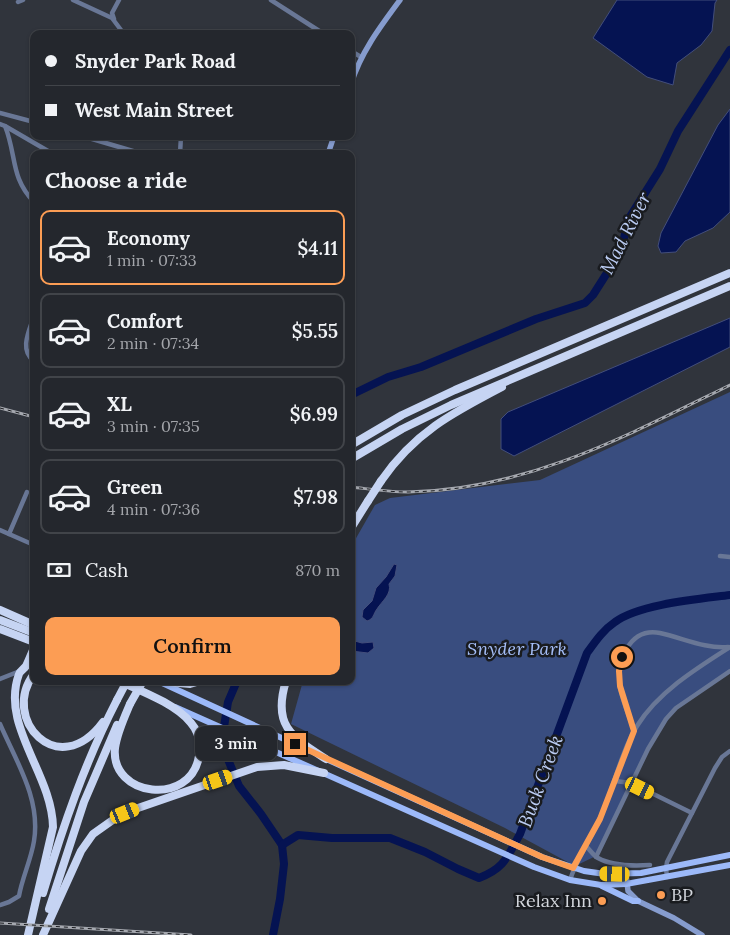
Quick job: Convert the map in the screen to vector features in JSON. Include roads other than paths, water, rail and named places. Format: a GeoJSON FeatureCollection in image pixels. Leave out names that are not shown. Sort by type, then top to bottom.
{"type":"FeatureCollection","features":[{"type":"Feature","properties":{"kind":"highway"},"geometry":{"type":"LineString","coordinates":[[355,443],[402,415],[455,390],[730,273]]}},
{"type":"Feature","properties":{"kind":"highway"},"geometry":{"type":"LineString","coordinates":[[355,457],[427,416],[730,286]]}},
{"type":"Feature","properties":{"kind":"highway"},"geometry":{"type":"LineString","coordinates":[[355,522],[381,481],[407,449],[432,427],[466,406],[547,363]]}},
{"type":"Feature","properties":{"kind":"highway"},"geometry":{"type":"LineString","coordinates":[[0,610],[30,623]]}},
{"type":"Feature","properties":{"kind":"highway"},"geometry":{"type":"LineString","coordinates":[[0,620],[30,631]]}},
{"type":"Feature","properties":{"kind":"highway"},"geometry":{"type":"LineString","coordinates":[[0,629],[30,640]]}},
{"type":"Feature","properties":{"kind":"highway"},"geometry":{"type":"LineString","coordinates":[[29,935],[52,836],[53,816],[48,796],[15,712],[14,697],[20,672],[30,656]]}},
{"type":"Feature","properties":{"kind":"highway"},"geometry":{"type":"LineString","coordinates":[[30,679],[22,693],[20,711],[24,724],[31,734],[47,745],[68,747],[86,740],[101,724],[118,700]]}},
{"type":"Feature","properties":{"kind":"highway"},"geometry":{"type":"LineString","coordinates":[[29,935],[72,801],[90,755],[125,685]]}},
{"type":"Feature","properties":{"kind":"highway"},"geometry":{"type":"LineString","coordinates":[[128,685],[162,701],[187,718],[192,724],[200,745],[197,764],[191,775],[182,783],[163,790],[149,789],[136,785],[126,777],[116,761],[115,748],[130,704]]}},
{"type":"Feature","properties":{"kind":"highway"},"geometry":{"type":"LineString","coordinates":[[43,935],[84,802],[104,754],[123,715],[141,685]]}},
{"type":"Feature","properties":{"kind":"highway"},"geometry":{"type":"LineString","coordinates":[[285,685],[282,715],[286,728],[300,742],[326,759]]}},
{"type":"Feature","properties":{"kind":"highway"},"geometry":{"type":"LineString","coordinates":[[43,935],[77,857],[86,843],[99,829],[125,813],[253,768],[284,765],[324,773]]}},
{"type":"Feature","properties":{"kind":"main road"},"geometry":{"type":"LineString","coordinates":[[165,685],[529,851],[573,868],[605,874],[641,873],[730,855]]}},
{"type":"Feature","properties":{"kind":"main road"},"geometry":{"type":"LineString","coordinates":[[162,701],[527,864],[570,880],[601,885],[626,884],[730,865]]}},
{"type":"Feature","properties":{"kind":"main road"},"geometry":{"type":"LineString","coordinates":[[601,885],[622,897],[638,901]]}},
{"type":"Feature","properties":{"kind":"street"},"geometry":{"type":"LineString","coordinates":[[74,0],[106,14],[115,21]]}},
{"type":"Feature","properties":{"kind":"street"},"geometry":{"type":"LineString","coordinates":[[119,0],[112,12],[121,30]]}},
{"type":"Feature","properties":{"kind":"street"},"geometry":{"type":"LineString","coordinates":[[271,0],[318,30]]}},
{"type":"Feature","properties":{"kind":"street"},"geometry":{"type":"LineString","coordinates":[[355,73],[361,57],[400,0]]}},
{"type":"Feature","properties":{"kind":"street"},"geometry":{"type":"LineString","coordinates":[[355,53],[361,57]]}},
{"type":"Feature","properties":{"kind":"street"},"geometry":{"type":"LineString","coordinates":[[0,113],[30,121]]}},
{"type":"Feature","properties":{"kind":"street"},"geometry":{"type":"LineString","coordinates":[[0,124],[30,140]]}},
{"type":"Feature","properties":{"kind":"street"},"geometry":{"type":"LineString","coordinates":[[5,126],[10,141],[15,173],[23,190],[30,198]]}},
{"type":"Feature","properties":{"kind":"street"},"geometry":{"type":"LineString","coordinates":[[30,140],[49,150]]}},
{"type":"Feature","properties":{"kind":"street"},"geometry":{"type":"LineString","coordinates":[[96,140],[129,150]]}},
{"type":"Feature","properties":{"kind":"street"},"geometry":{"type":"LineString","coordinates":[[30,332],[26,348],[30,358]]}},
{"type":"Feature","properties":{"kind":"street"},"geometry":{"type":"LineString","coordinates":[[9,534],[27,492]]}},
{"type":"Feature","properties":{"kind":"street"},"geometry":{"type":"LineString","coordinates":[[0,530],[30,543]]}},
{"type":"Feature","properties":{"kind":"street"},"geometry":{"type":"LineString","coordinates":[[720,556],[730,557]]}},
{"type":"Feature","properties":{"kind":"street"},"geometry":{"type":"LineString","coordinates":[[634,731],[622,696],[619,679],[622,657],[632,640],[642,635],[658,633],[699,644],[730,647]]}},
{"type":"Feature","properties":{"kind":"street"},"geometry":{"type":"LineString","coordinates":[[570,880],[573,868],[600,819],[634,731],[643,717],[660,698],[730,647]]}},
{"type":"Feature","properties":{"kind":"street"},"geometry":{"type":"LineString","coordinates":[[596,857],[656,735],[672,712],[730,671]]}},
{"type":"Feature","properties":{"kind":"street"},"geometry":{"type":"LineString","coordinates":[[0,679],[20,672]]}},
{"type":"Feature","properties":{"kind":"street"},"geometry":{"type":"LineString","coordinates":[[0,724],[30,794],[35,821],[32,852],[19,896],[0,905]]}},
{"type":"Feature","properties":{"kind":"street"},"geometry":{"type":"LineString","coordinates":[[667,877],[666,868],[692,813],[718,762],[730,751]]}},
{"type":"Feature","properties":{"kind":"street"},"geometry":{"type":"LineString","coordinates":[[615,781],[631,784],[692,813]]}},
{"type":"Feature","properties":{"kind":"street"},"geometry":{"type":"LineString","coordinates":[[586,846],[596,857],[624,864],[650,865]]}},
{"type":"Feature","properties":{"kind":"street"},"geometry":{"type":"LineString","coordinates":[[626,874],[628,892],[638,901],[674,918],[702,935]]}},
{"type":"Feature","properties":{"kind":"waterway","name":"Mad River"},"geometry":{"type":"LineString","coordinates":[[355,393],[388,377],[421,367],[536,319],[585,303],[593,295],[614,262],[623,243],[628,220],[660,169],[678,131],[730,50]]}},
{"type":"Feature","properties":{"kind":"waterway","name":"Buck Creek"},"geometry":{"type":"LineString","coordinates":[[282,845],[298,835],[332,838],[390,838],[425,852],[479,878],[488,874],[500,866],[520,834],[587,653],[600,636],[615,622],[639,611],[670,603],[730,595]]}},
{"type":"Feature","properties":{"kind":"waterway","name":"Mad River"},"geometry":{"type":"LineString","coordinates":[[235,685],[228,702],[223,733],[227,757],[239,786],[282,845],[284,864],[273,935]]}},
{"type":"Feature","properties":{"kind":"railway"},"geometry":{"type":"LineString","coordinates":[[355,487],[401,492],[452,489],[494,482],[535,471],[614,441],[730,385]]}},
{"type":"Feature","properties":{"kind":"railway"},"geometry":{"type":"LineString","coordinates":[[0,408],[30,416]]}},
{"type":"Feature","properties":{"kind":"railway"},"geometry":{"type":"LineString","coordinates":[[0,923],[191,935]]}},
{"type":"Feature","properties":{"kind":"place","name":"BP"},"geometry":{"type":"Point","coordinates":[661,895]}},
{"type":"Feature","properties":{"kind":"place","name":"Relax Inn"},"geometry":{"type":"Point","coordinates":[602,901]}},
{"type":"Feature","properties":{"kind":"park label","name":"Snyder Park"},"geometry":{"type":"Point","coordinates":[517,649]}}]}
